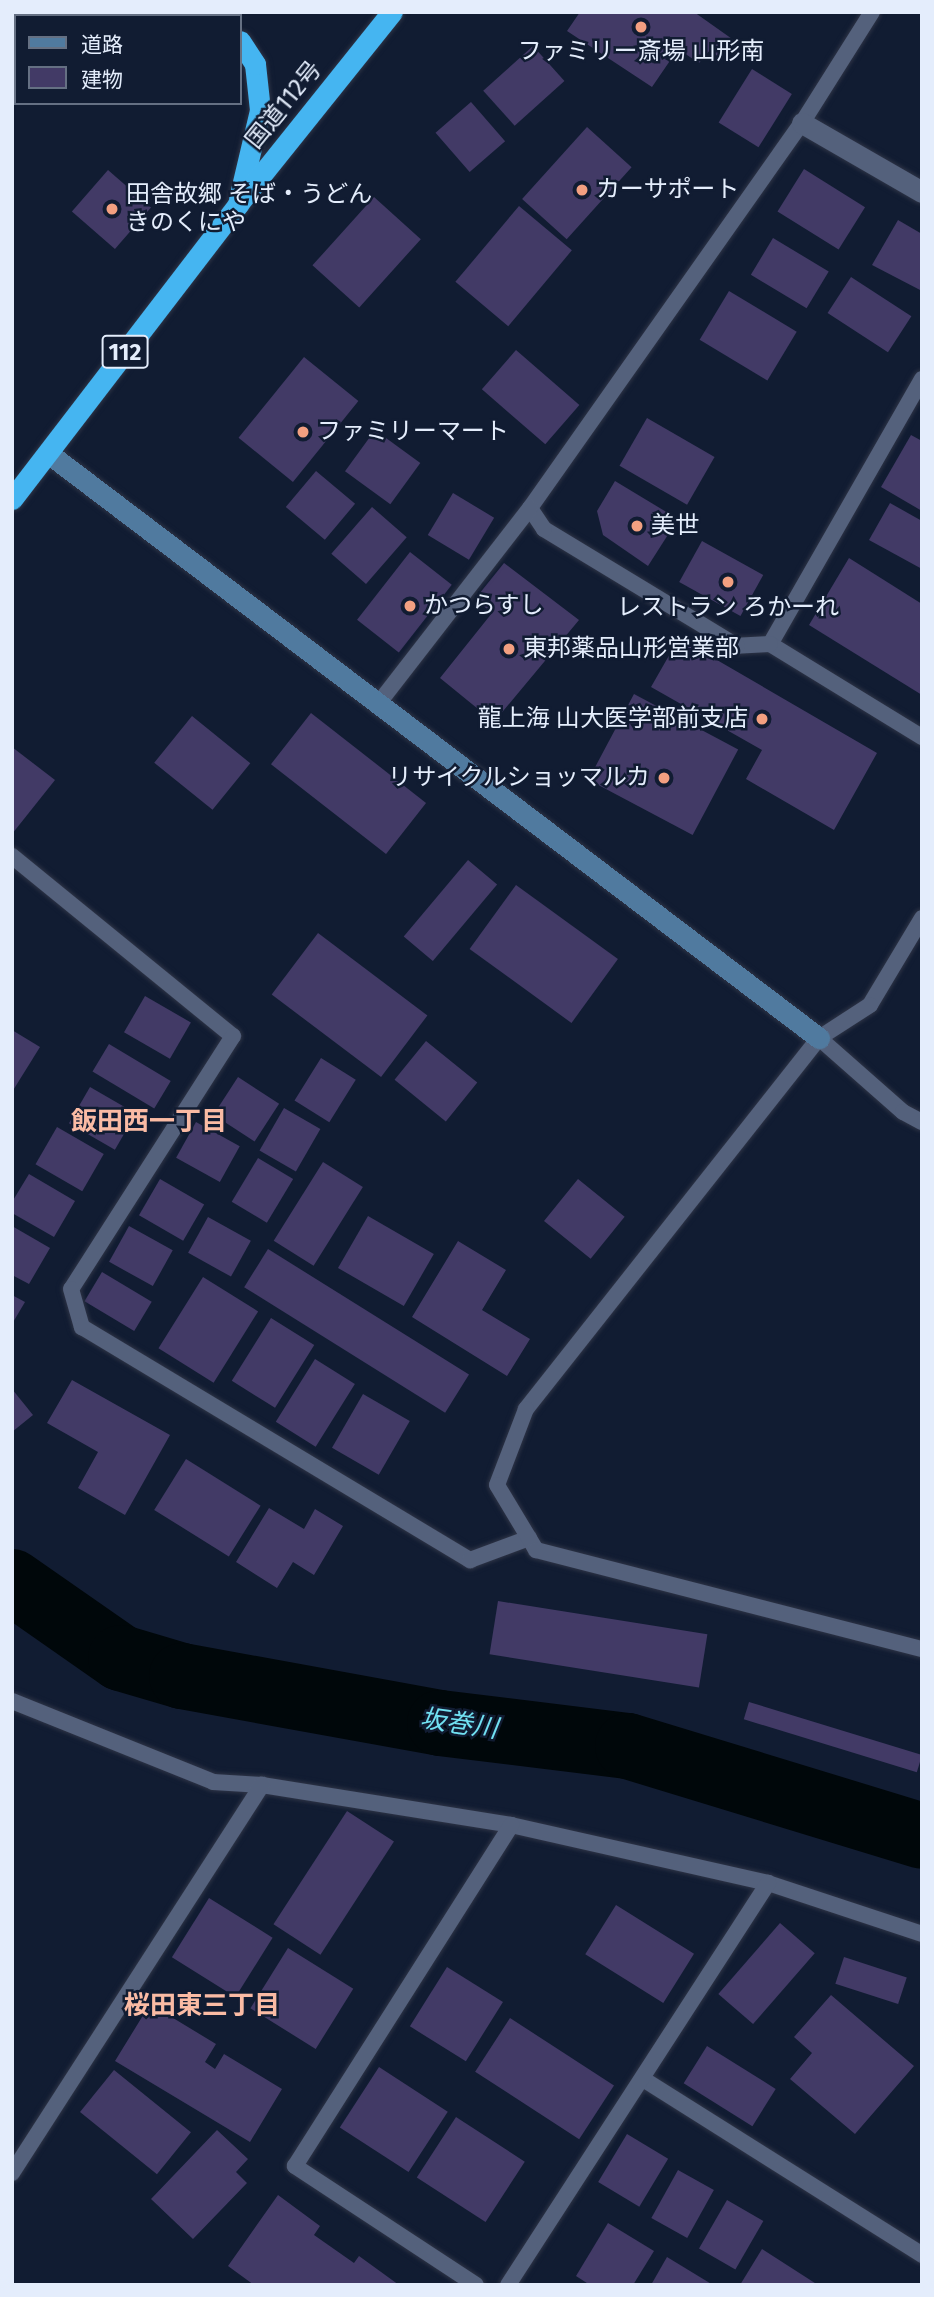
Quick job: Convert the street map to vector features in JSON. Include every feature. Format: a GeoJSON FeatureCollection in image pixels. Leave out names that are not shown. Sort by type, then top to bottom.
{"type":"FeatureCollection","features":[{"type":"Feature","properties":{"kind":"highway","name":"国道112号"},"geometry":{"type":"LineString","coordinates":[[12,499],[238,204],[393,12]]}},
{"type":"Feature","properties":{"kind":"highway"},"geometry":{"type":"LineString","coordinates":[[238,204],[260,110],[255,64],[242,44]]}},
{"type":"Feature","properties":{"kind":"street"},"geometry":{"type":"LineString","coordinates":[[802,123],[922,192]]}},
{"type":"Feature","properties":{"kind":"street"},"geometry":{"type":"LineString","coordinates":[[48,453],[819,1038]]}},
{"type":"Feature","properties":{"kind":"lane"},"geometry":{"type":"LineString","coordinates":[[378,704],[530,508],[802,123],[872,12]]}},
{"type":"Feature","properties":{"kind":"lane"},"geometry":{"type":"LineString","coordinates":[[770,644],[922,379]]}},
{"type":"Feature","properties":{"kind":"lane"},"geometry":{"type":"LineString","coordinates":[[530,508],[544,528],[737,646],[770,644],[922,737]]}},
{"type":"Feature","properties":{"kind":"lane"},"geometry":{"type":"LineString","coordinates":[[12,856],[233,1036],[71,1289],[82,1327],[470,1560],[529,1538]]}},
{"type":"Feature","properties":{"kind":"lane"},"geometry":{"type":"LineString","coordinates":[[922,918],[870,1005],[819,1038],[526,1409],[497,1485],[536,1550],[922,1649]]}},
{"type":"Feature","properties":{"kind":"lane"},"geometry":{"type":"LineString","coordinates":[[819,1038],[903,1112],[922,1122]]}},
{"type":"Feature","properties":{"kind":"lane"},"geometry":{"type":"LineString","coordinates":[[12,1701],[213,1782],[262,1786],[511,1825],[768,1883],[922,1934]]}},
{"type":"Feature","properties":{"kind":"lane"},"geometry":{"type":"LineString","coordinates":[[12,2174],[262,1786]]}},
{"type":"Feature","properties":{"kind":"lane"},"geometry":{"type":"LineString","coordinates":[[476,2285],[295,2166],[511,1825]]}},
{"type":"Feature","properties":{"kind":"lane"},"geometry":{"type":"LineString","coordinates":[[509,2285],[768,1883]]}},
{"type":"Feature","properties":{"kind":"lane"},"geometry":{"type":"LineString","coordinates":[[643,2079],[922,2255]]}},
{"type":"Feature","properties":{"kind":"building"},"geometry":{"type":"Polygon","coordinates":[[[580,12],[694,12],[735,41],[721,59],[710,50],[699,63],[678,49],[652,87],[567,31],[580,12]]]}},
{"type":"Feature","properties":{"kind":"building"},"geometry":{"type":"Polygon","coordinates":[[[533,46],[564,81],[515,126],[483,91],[533,46]]]}},
{"type":"Feature","properties":{"kind":"building"},"geometry":{"type":"Polygon","coordinates":[[[752,69],[792,94],[758,147],[719,122],[752,69]]]}},
{"type":"Feature","properties":{"kind":"building"},"geometry":{"type":"Polygon","coordinates":[[[471,102],[505,141],[470,172],[436,133],[471,102]]]}},
{"type":"Feature","properties":{"kind":"building"},"geometry":{"type":"Polygon","coordinates":[[[587,127],[632,167],[567,239],[522,199],[587,127]]]}},
{"type":"Feature","properties":{"kind":"building"},"geometry":{"type":"Polygon","coordinates":[[[804,169],[865,207],[839,250],[778,211],[804,169]]]}},
{"type":"Feature","properties":{"kind":"building","name":"田舎故郷 そば・うどん きのくにや"},"geometry":{"type":"Polygon","coordinates":[[[108,170],[151,207],[115,249],[72,212],[108,170]]]}},
{"type":"Feature","properties":{"kind":"building"},"geometry":{"type":"Polygon","coordinates":[[[374,197],[421,239],[359,308],[312,265],[374,197]]]}},
{"type":"Feature","properties":{"kind":"building"},"geometry":{"type":"Polygon","coordinates":[[[519,206],[572,250],[508,326],[455,282],[519,206]]]}},
{"type":"Feature","properties":{"kind":"building"},"geometry":{"type":"Polygon","coordinates":[[[898,220],[922,234],[922,291],[872,265],[898,220]]]}},
{"type":"Feature","properties":{"kind":"building"},"geometry":{"type":"Polygon","coordinates":[[[773,238],[829,271],[807,308],[751,275],[773,238]]]}},
{"type":"Feature","properties":{"kind":"building"},"geometry":{"type":"Polygon","coordinates":[[[851,277],[911,316],[888,352],[828,313],[851,277]]]}},
{"type":"Feature","properties":{"kind":"building"},"geometry":{"type":"Polygon","coordinates":[[[729,291],[797,332],[767,381],[700,340],[729,291]]]}},
{"type":"Feature","properties":{"kind":"building"},"geometry":{"type":"Polygon","coordinates":[[[516,350],[579,405],[545,444],[482,389],[516,350]]]}},
{"type":"Feature","properties":{"kind":"building"},"geometry":{"type":"Polygon","coordinates":[[[304,357],[358,401],[293,482],[239,438],[304,357]]]}},
{"type":"Feature","properties":{"kind":"building"},"geometry":{"type":"Polygon","coordinates":[[[647,418],[715,457],[687,505],[620,466],[647,418]]]}},
{"type":"Feature","properties":{"kind":"building"},"geometry":{"type":"Polygon","coordinates":[[[375,430],[420,463],[390,504],[345,471],[375,430]]]}},
{"type":"Feature","properties":{"kind":"building"},"geometry":{"type":"Polygon","coordinates":[[[911,435],[922,441],[922,511],[881,487],[911,435]]]}},
{"type":"Feature","properties":{"kind":"building"},"geometry":{"type":"Polygon","coordinates":[[[316,471],[355,504],[325,540],[286,507],[316,471]]]}},
{"type":"Feature","properties":{"kind":"building"},"geometry":{"type":"Polygon","coordinates":[[[615,481],[678,519],[648,566],[603,535],[597,511],[615,481]]]}},
{"type":"Feature","properties":{"kind":"building"},"geometry":{"type":"Polygon","coordinates":[[[453,493],[494,518],[469,560],[428,535],[453,493]]]}},
{"type":"Feature","properties":{"kind":"building"},"geometry":{"type":"Polygon","coordinates":[[[890,503],[922,521],[922,569],[869,540],[890,503]]]}},
{"type":"Feature","properties":{"kind":"building"},"geometry":{"type":"Polygon","coordinates":[[[372,507],[407,537],[366,584],[331,554],[372,507]]]}},
{"type":"Feature","properties":{"kind":"building"},"geometry":{"type":"Polygon","coordinates":[[[702,541],[763,575],[740,616],[679,582],[702,541]]]}},
{"type":"Feature","properties":{"kind":"building"},"geometry":{"type":"Polygon","coordinates":[[[410,552],[452,585],[399,652],[357,620],[410,552]]]}},
{"type":"Feature","properties":{"kind":"building"},"geometry":{"type":"Polygon","coordinates":[[[849,558],[922,604],[922,695],[809,625],[849,558]]]}},
{"type":"Feature","properties":{"kind":"building","name":"東邦薬品山形営業部"},"geometry":{"type":"Polygon","coordinates":[[[504,563],[579,620],[494,722],[440,678],[492,613],[475,599],[504,563]]]}},
{"type":"Feature","properties":{"kind":"building","name":"龍上海 山大医学部前支店"},"geometry":{"type":"Polygon","coordinates":[[[679,638],[877,753],[834,830],[746,779],[762,750],[651,687],[679,638]]]}},
{"type":"Feature","properties":{"kind":"building"},"geometry":{"type":"Polygon","coordinates":[[[634,694],[738,749],[693,835],[588,780],[634,694]]]}},
{"type":"Feature","properties":{"kind":"building"},"geometry":{"type":"Polygon","coordinates":[[[311,713],[426,803],[386,854],[271,764],[311,713]]]}},
{"type":"Feature","properties":{"kind":"building"},"geometry":{"type":"Polygon","coordinates":[[[192,716],[250,763],[213,810],[154,763],[192,716]]]}},
{"type":"Feature","properties":{"kind":"building"},"geometry":{"type":"Polygon","coordinates":[[[12,747],[55,780],[12,834],[12,747]]]}},
{"type":"Feature","properties":{"kind":"building"},"geometry":{"type":"Polygon","coordinates":[[[468,860],[497,884],[433,961],[404,937],[468,860]]]}},
{"type":"Feature","properties":{"kind":"building"},"geometry":{"type":"Polygon","coordinates":[[[516,885],[618,959],[572,1023],[470,949],[516,885]]]}},
{"type":"Feature","properties":{"kind":"building"},"geometry":{"type":"Polygon","coordinates":[[[318,933],[427,1015],[381,1077],[272,994],[318,933]]]}},
{"type":"Feature","properties":{"kind":"building"},"geometry":{"type":"Polygon","coordinates":[[[145,996],[191,1022],[170,1059],[124,1032],[145,996]]]}},
{"type":"Feature","properties":{"kind":"building"},"geometry":{"type":"Polygon","coordinates":[[[12,1030],[40,1047],[12,1092],[12,1030]]]}},
{"type":"Feature","properties":{"kind":"building"},"geometry":{"type":"Polygon","coordinates":[[[426,1041],[477,1083],[446,1121],[395,1080],[426,1041]]]}},
{"type":"Feature","properties":{"kind":"building"},"geometry":{"type":"Polygon","coordinates":[[[109,1044],[171,1081],[154,1109],[93,1071],[109,1044]]]}},
{"type":"Feature","properties":{"kind":"building"},"geometry":{"type":"Polygon","coordinates":[[[321,1058],[356,1080],[329,1122],[295,1100],[321,1058]]]}},
{"type":"Feature","properties":{"kind":"building"},"geometry":{"type":"Polygon","coordinates":[[[238,1077],[279,1104],[255,1141],[213,1115],[238,1077]]]}},
{"type":"Feature","properties":{"kind":"building"},"geometry":{"type":"Polygon","coordinates":[[[90,1087],[136,1114],[115,1150],[69,1123],[90,1087]]]}},
{"type":"Feature","properties":{"kind":"building"},"geometry":{"type":"Polygon","coordinates":[[[284,1108],[320,1129],[296,1171],[260,1150],[284,1108]]]}},
{"type":"Feature","properties":{"kind":"building"},"geometry":{"type":"Polygon","coordinates":[[[196,1122],[240,1146],[220,1182],[176,1158],[196,1122]]]}},
{"type":"Feature","properties":{"kind":"building"},"geometry":{"type":"Polygon","coordinates":[[[57,1127],[104,1154],[82,1191],[36,1164],[57,1127]]]}},
{"type":"Feature","properties":{"kind":"building"},"geometry":{"type":"Polygon","coordinates":[[[258,1158],[293,1179],[267,1223],[232,1202],[258,1158]]]}},
{"type":"Feature","properties":{"kind":"building"},"geometry":{"type":"Polygon","coordinates":[[[323,1162],[363,1187],[314,1266],[274,1241],[323,1162]]]}},
{"type":"Feature","properties":{"kind":"building"},"geometry":{"type":"Polygon","coordinates":[[[29,1174],[75,1201],[54,1237],[12,1213],[12,1202],[29,1174]]]}},
{"type":"Feature","properties":{"kind":"building"},"geometry":{"type":"Polygon","coordinates":[[[160,1179],[204,1204],[183,1241],[139,1215],[160,1179]]]}},
{"type":"Feature","properties":{"kind":"building"},"geometry":{"type":"Polygon","coordinates":[[[578,1179],[625,1217],[591,1259],[544,1221],[578,1179]]]}},
{"type":"Feature","properties":{"kind":"building"},"geometry":{"type":"Polygon","coordinates":[[[368,1216],[434,1254],[404,1306],[338,1268],[368,1216]]]}},
{"type":"Feature","properties":{"kind":"building"},"geometry":{"type":"Polygon","coordinates":[[[208,1217],[251,1241],[231,1277],[188,1253],[208,1217]]]}},
{"type":"Feature","properties":{"kind":"building"},"geometry":{"type":"Polygon","coordinates":[[[12,1226],[50,1248],[29,1284],[12,1275],[12,1226]]]}},
{"type":"Feature","properties":{"kind":"building"},"geometry":{"type":"Polygon","coordinates":[[[129,1226],[173,1250],[153,1286],[109,1262],[129,1226]]]}},
{"type":"Feature","properties":{"kind":"building"},"geometry":{"type":"Polygon","coordinates":[[[458,1241],[506,1270],[482,1310],[530,1339],[507,1376],[412,1317],[458,1241]]]}},
{"type":"Feature","properties":{"kind":"building"},"geometry":{"type":"Polygon","coordinates":[[[268,1249],[469,1375],[445,1413],[244,1287],[268,1249]]]}},
{"type":"Feature","properties":{"kind":"building"},"geometry":{"type":"Polygon","coordinates":[[[102,1272],[152,1302],[134,1331],[84,1301],[102,1272]]]}},
{"type":"Feature","properties":{"kind":"building"},"geometry":{"type":"Polygon","coordinates":[[[203,1277],[258,1311],[214,1383],[158,1348],[203,1277]]]}},
{"type":"Feature","properties":{"kind":"building"},"geometry":{"type":"Polygon","coordinates":[[[12,1295],[25,1302],[12,1324],[12,1295]]]}},
{"type":"Feature","properties":{"kind":"building"},"geometry":{"type":"Polygon","coordinates":[[[271,1318],[314,1345],[275,1408],[232,1381],[271,1318]]]}},
{"type":"Feature","properties":{"kind":"building"},"geometry":{"type":"Polygon","coordinates":[[[315,1359],[355,1384],[316,1447],[276,1422],[315,1359]]]}},
{"type":"Feature","properties":{"kind":"building"},"geometry":{"type":"Polygon","coordinates":[[[72,1380],[170,1435],[125,1515],[78,1488],[98,1452],[47,1423],[72,1380]]]}},
{"type":"Feature","properties":{"kind":"building"},"geometry":{"type":"Polygon","coordinates":[[[12,1389],[33,1415],[12,1432],[12,1389]]]}},
{"type":"Feature","properties":{"kind":"building"},"geometry":{"type":"Polygon","coordinates":[[[363,1394],[410,1421],[379,1475],[332,1448],[363,1394]]]}},
{"type":"Feature","properties":{"kind":"building"},"geometry":{"type":"Polygon","coordinates":[[[186,1459],[261,1506],[229,1557],[154,1510],[186,1459]]]}},
{"type":"Feature","properties":{"kind":"building"},"geometry":{"type":"Polygon","coordinates":[[[269,1508],[304,1529],[315,1509],[343,1526],[314,1575],[293,1562],[277,1588],[236,1562],[269,1508]]]}},
{"type":"Feature","properties":{"kind":"building"},"geometry":{"type":"Polygon","coordinates":[[[498,1601],[707,1634],[699,1687],[490,1654],[498,1601]]]}},
{"type":"Feature","properties":{"kind":"building"},"geometry":{"type":"Polygon","coordinates":[[[749,1702],[922,1755],[917,1772],[744,1719],[749,1702]]]}},
{"type":"Feature","properties":{"kind":"building"},"geometry":{"type":"Polygon","coordinates":[[[347,1811],[394,1841],[320,1955],[273,1924],[347,1811]]]}},
{"type":"Feature","properties":{"kind":"building"},"geometry":{"type":"Polygon","coordinates":[[[209,1898],[273,1938],[236,1997],[172,1957],[209,1898]]]}},
{"type":"Feature","properties":{"kind":"building"},"geometry":{"type":"Polygon","coordinates":[[[616,1905],[694,1954],[663,2003],[585,1954],[616,1905]]]}},
{"type":"Feature","properties":{"kind":"building"},"geometry":{"type":"Polygon","coordinates":[[[780,1923],[815,1953],[753,2024],[718,1994],[780,1923]]]}},
{"type":"Feature","properties":{"kind":"building"},"geometry":{"type":"Polygon","coordinates":[[[288,1948],[353,1989],[316,2049],[250,2008],[288,1948]]]}},
{"type":"Feature","properties":{"kind":"building"},"geometry":{"type":"Polygon","coordinates":[[[844,1957],[907,1977],[898,2004],[835,1984],[844,1957]]]}},
{"type":"Feature","properties":{"kind":"building"},"geometry":{"type":"Polygon","coordinates":[[[447,1967],[503,2002],[466,2061],[410,2026],[447,1967]]]}},
{"type":"Feature","properties":{"kind":"building"},"geometry":{"type":"Polygon","coordinates":[[[831,1995],[914,2066],[855,2134],[790,2079],[812,2053],[794,2037],[831,1995]]]}},
{"type":"Feature","properties":{"kind":"building"},"geometry":{"type":"Polygon","coordinates":[[[150,2004],[216,2044],[205,2062],[215,2069],[224,2054],[282,2089],[250,2142],[115,2061],[150,2004]]]}},
{"type":"Feature","properties":{"kind":"building"},"geometry":{"type":"Polygon","coordinates":[[[510,2018],[614,2086],[579,2139],[475,2072],[510,2018]]]}},
{"type":"Feature","properties":{"kind":"building"},"geometry":{"type":"Polygon","coordinates":[[[707,2046],[776,2089],[752,2126],[684,2083],[707,2046]]]}},
{"type":"Feature","properties":{"kind":"building"},"geometry":{"type":"Polygon","coordinates":[[[379,2067],[448,2112],[409,2172],[340,2127],[379,2067]]]}},
{"type":"Feature","properties":{"kind":"building"},"geometry":{"type":"Polygon","coordinates":[[[114,2070],[191,2132],[157,2174],[80,2112],[114,2070]]]}},
{"type":"Feature","properties":{"kind":"building"},"geometry":{"type":"Polygon","coordinates":[[[456,2117],[525,2162],[486,2222],[417,2177],[456,2117]]]}},
{"type":"Feature","properties":{"kind":"building"},"geometry":{"type":"Polygon","coordinates":[[[217,2130],[248,2159],[236,2172],[247,2183],[193,2239],[151,2199],[217,2130]]]}},
{"type":"Feature","properties":{"kind":"building"},"geometry":{"type":"Polygon","coordinates":[[[627,2134],[668,2159],[639,2207],[598,2182],[627,2134]]]}},
{"type":"Feature","properties":{"kind":"building"},"geometry":{"type":"Polygon","coordinates":[[[678,2170],[714,2190],[687,2238],[651,2218],[678,2170]]]}},
{"type":"Feature","properties":{"kind":"building"},"geometry":{"type":"Polygon","coordinates":[[[278,2195],[320,2226],[314,2235],[354,2263],[359,2256],[399,2285],[254,2285],[228,2266],[278,2195]]]}},
{"type":"Feature","properties":{"kind":"building"},"geometry":{"type":"Polygon","coordinates":[[[727,2200],[763,2221],[735,2269],[699,2248],[727,2200]]]}},
{"type":"Feature","properties":{"kind":"building"},"geometry":{"type":"Polygon","coordinates":[[[608,2223],[654,2251],[633,2285],[590,2285],[576,2276],[608,2223]]]}},
{"type":"Feature","properties":{"kind":"building"},"geometry":{"type":"Polygon","coordinates":[[[762,2249],[818,2285],[740,2285],[762,2249]]]}},
{"type":"Feature","properties":{"kind":"building"},"geometry":{"type":"Polygon","coordinates":[[[667,2257],[713,2285],[651,2285],[667,2257]]]}},
{"type":"Feature","properties":{"kind":"waterway","name":"坂巻川"},"geometry":{"type":"LineString","coordinates":[[12,1582],[121,1658],[182,1676],[440,1723],[628,1746],[922,1836]]}},
{"type":"Feature","properties":{"kind":"place","name":"ファミリー斎場 山形南"},"geometry":{"type":"Point","coordinates":[641,27]}},
{"type":"Feature","properties":{"kind":"place","name":"カーサポート"},"geometry":{"type":"Point","coordinates":[582,190]}},
{"type":"Feature","properties":{"kind":"place","name":"田舎故郷 そば・うどん きのくにや"},"geometry":{"type":"Point","coordinates":[112,209]}},
{"type":"Feature","properties":{"kind":"place","name":"ファミリーマート"},"geometry":{"type":"Point","coordinates":[303,432]}},
{"type":"Feature","properties":{"kind":"place","name":"美世"},"geometry":{"type":"Point","coordinates":[637,526]}},
{"type":"Feature","properties":{"kind":"place","name":"レストラン ろかーれ"},"geometry":{"type":"Point","coordinates":[728,582]}},
{"type":"Feature","properties":{"kind":"place","name":"かつらすし"},"geometry":{"type":"Point","coordinates":[410,606]}},
{"type":"Feature","properties":{"kind":"place","name":"東邦薬品山形営業部"},"geometry":{"type":"Point","coordinates":[509,649]}},
{"type":"Feature","properties":{"kind":"place","name":"龍上海 山大医学部前支店"},"geometry":{"type":"Point","coordinates":[762,719]}},
{"type":"Feature","properties":{"kind":"place","name":"リサイクルショッマルカ"},"geometry":{"type":"Point","coordinates":[664,778]}},
{"type":"Feature","properties":{"kind":"district","name":"飯田西一丁目"},"geometry":{"type":"Point","coordinates":[149,1122]}},
{"type":"Feature","properties":{"kind":"district","name":"桜田東三丁目"},"geometry":{"type":"Point","coordinates":[202,2006]}}]}
